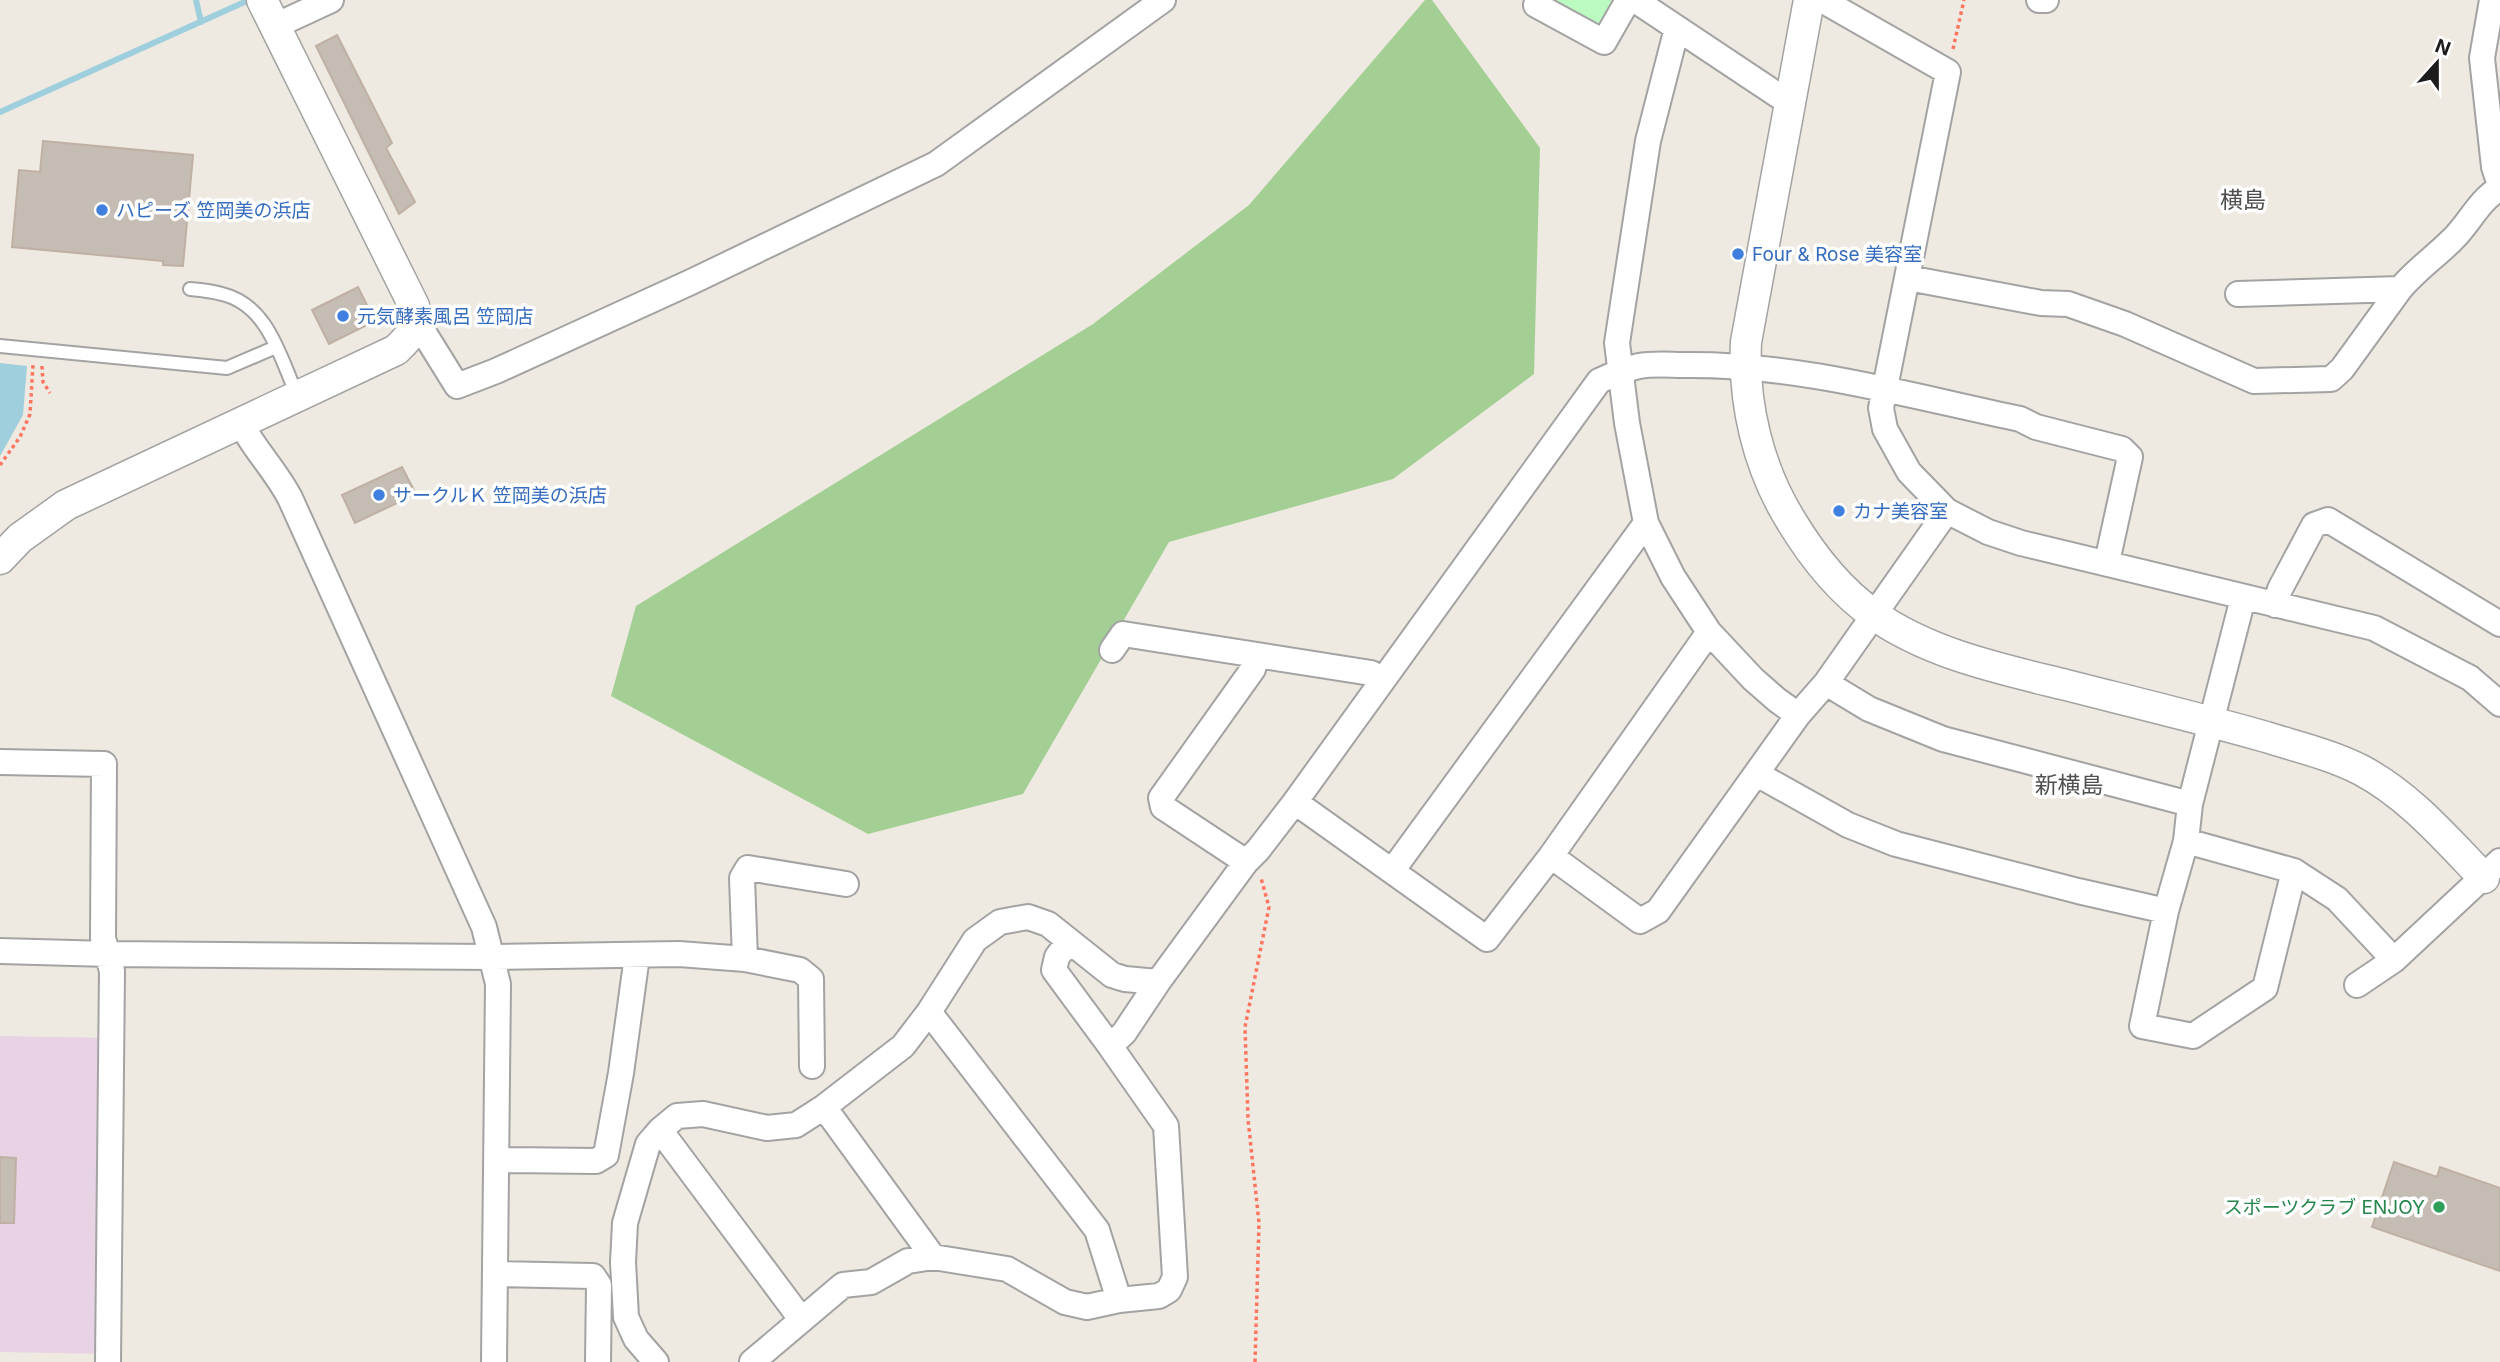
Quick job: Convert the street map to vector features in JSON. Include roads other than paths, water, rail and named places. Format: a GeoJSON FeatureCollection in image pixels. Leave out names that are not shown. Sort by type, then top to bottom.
{"type":"FeatureCollection","features":[{"type":"Feature","properties":{"kind":"street"},"geometry":{"type":"LineString","coordinates":[[331,0],[268,11],[393,259],[414,306],[416,320],[457,386],[496,371],[691,282],[936,164],[1163,0]]}},
{"type":"Feature","properties":{"kind":"street"},"geometry":{"type":"LineString","coordinates":[[1536,5],[1604,42],[1628,0]]}},
{"type":"Feature","properties":{"kind":"street"},"geometry":{"type":"LineString","coordinates":[[1635,0],[1791,104]]}},
{"type":"Feature","properties":{"kind":"street"},"geometry":{"type":"LineString","coordinates":[[1809,0],[1746,342],[1745,366],[1758,447],[1776,496],[1804,543],[1839,584],[1872,614],[1908,635],[1950,653],[2013,672],[2212,721],[2312,751],[2360,769],[2405,797],[2495,878],[2394,960],[2357,985]]}},
{"type":"Feature","properties":{"kind":"street"},"geometry":{"type":"LineString","coordinates":[[1822,0],[1948,72],[1881,408],[1885,429],[1909,472],[1947,511],[1988,532],[2243,598],[2374,628],[2470,678],[2500,704]]}},
{"type":"Feature","properties":{"kind":"street"},"geometry":{"type":"LineString","coordinates":[[2039,0],[2046,0]]}},
{"type":"Feature","properties":{"kind":"street"},"geometry":{"type":"LineString","coordinates":[[1908,278],[2041,303],[2068,304],[2124,324],[2254,381],[2331,379],[2342,369],[2400,289],[2419,268],[2453,240],[2490,194],[2500,186],[2494,167],[2482,58],[2492,0]]}},
{"type":"Feature","properties":{"kind":"street"},"geometry":{"type":"LineString","coordinates":[[1677,28],[1648,141],[1617,343],[1627,423],[1646,523],[1673,576],[1709,632],[1753,679],[1798,715]]}},
{"type":"Feature","properties":{"kind":"street"},"geometry":{"type":"LineString","coordinates":[[2238,294],[2400,289]]}},
{"type":"Feature","properties":{"kind":"street"},"geometry":{"type":"LineString","coordinates":[[0,559],[20,538],[66,506],[396,350],[411,336],[416,320]]}},
{"type":"Feature","properties":{"kind":"street"},"geometry":{"type":"LineString","coordinates":[[1110,1046],[1124,1033],[1245,862],[1258,850],[1295,802],[1599,381],[1620,370],[1641,366],[1765,368],[1886,389],[2020,419],[2036,427],[2122,449],[2130,457],[2107,562]]}},
{"type":"Feature","properties":{"kind":"street"},"geometry":{"type":"LineString","coordinates":[[240,422],[248,438],[278,476],[290,498],[484,927],[493,957],[498,984],[494,1362]]}},
{"type":"Feature","properties":{"kind":"street"},"geometry":{"type":"LineString","coordinates":[[1551,856],[1640,921],[1658,911],[1798,715],[1826,683],[1947,511]]}},
{"type":"Feature","properties":{"kind":"street"},"geometry":{"type":"LineString","coordinates":[[2275,605],[2280,589],[2314,525],[2328,520],[2500,624]]}},
{"type":"Feature","properties":{"kind":"street"},"geometry":{"type":"LineString","coordinates":[[1392,871],[1646,523]]}},
{"type":"Feature","properties":{"kind":"street"},"geometry":{"type":"LineString","coordinates":[[2243,598],[2190,804],[2186,841],[2166,911],[2142,1026],[2193,1036],[2264,988],[2294,871]]}},
{"type":"Feature","properties":{"kind":"street"},"geometry":{"type":"LineString","coordinates":[[1295,802],[1487,939],[1551,856],[1709,632]]}},
{"type":"Feature","properties":{"kind":"street"},"geometry":{"type":"LineString","coordinates":[[1112,650],[1123,634],[1370,673],[1382,679]]}},
{"type":"Feature","properties":{"kind":"street"},"geometry":{"type":"LineString","coordinates":[[1245,862],[1163,807],[1161,798],[1253,669],[1256,656]]}},
{"type":"Feature","properties":{"kind":"street"},"geometry":{"type":"LineString","coordinates":[[1826,683],[1869,709],[1943,739],[2190,804]]}},
{"type":"Feature","properties":{"kind":"street"},"geometry":{"type":"LineString","coordinates":[[0,762],[104,764],[103,938],[112,971],[108,1362]]}},
{"type":"Feature","properties":{"kind":"street"},"geometry":{"type":"LineString","coordinates":[[1756,774],[1848,825],[1896,844],[2166,911]]}},
{"type":"Feature","properties":{"kind":"street"},"geometry":{"type":"LineString","coordinates":[[2186,841],[2294,871],[2337,899],[2394,960]]}},
{"type":"Feature","properties":{"kind":"street"},"geometry":{"type":"LineString","coordinates":[[745,959],[741,878],[748,868],[846,884]]}},
{"type":"Feature","properties":{"kind":"street"},"geometry":{"type":"LineString","coordinates":[[656,1362],[636,1339],[626,1317],[623,1262],[625,1223],[648,1144],[677,1116],[703,1114],[767,1128],[796,1125],[824,1107],[903,1046],[929,1012],[975,940],[1000,922],[1028,917],[1048,924],[1112,975],[1158,982]]}},
{"type":"Feature","properties":{"kind":"street"},"geometry":{"type":"LineString","coordinates":[[752,1362],[843,1285],[871,1282],[908,1261],[933,1256],[1007,1269],[1065,1302],[1087,1307],[1158,1296],[1169,1290],[1175,1277],[1166,1126],[1054,970],[1057,957],[1069,941]]}},
{"type":"Feature","properties":{"kind":"street"},"geometry":{"type":"LineString","coordinates":[[0,951],[493,957],[679,954],[745,959],[800,971],[811,979],[812,1066]]}},
{"type":"Feature","properties":{"kind":"street"},"geometry":{"type":"LineString","coordinates":[[496,1160],[596,1161],[606,1155],[621,1073],[637,956]]}},
{"type":"Feature","properties":{"kind":"street"},"geometry":{"type":"LineString","coordinates":[[929,1012],[1097,1230],[1119,1300]]}},
{"type":"Feature","properties":{"kind":"street"},"geometry":{"type":"LineString","coordinates":[[824,1107],[933,1256]]}},
{"type":"Feature","properties":{"kind":"street"},"geometry":{"type":"LineString","coordinates":[[660,1130],[801,1319]]}},
{"type":"Feature","properties":{"kind":"street"},"geometry":{"type":"LineString","coordinates":[[495,1274],[593,1276],[599,1285],[598,1362]]}},
{"type":"Feature","properties":{"kind":"lane"},"geometry":{"type":"LineString","coordinates":[[190,289],[223,294],[252,309],[265,324],[297,395]]}},
{"type":"Feature","properties":{"kind":"lane"},"geometry":{"type":"LineString","coordinates":[[0,346],[227,368],[276,347]]}},
{"type":"Feature","properties":{"kind":"water"},"geometry":{"type":"Polygon","coordinates":[[[0,363],[27,366],[23,415],[0,456],[0,363]]]}},
{"type":"Feature","properties":{"kind":"waterway"},"geometry":{"type":"LineString","coordinates":[[196,0],[201,22]]}},
{"type":"Feature","properties":{"kind":"waterway"},"geometry":{"type":"LineString","coordinates":[[0,112],[249,0]]}},
{"type":"Feature","properties":{"kind":"place","name":"ハピーズ 笠岡美の浜店"},"geometry":{"type":"Point","coordinates":[102,210]}},
{"type":"Feature","properties":{"kind":"place","name":"Four & Rose 美容室"},"geometry":{"type":"Point","coordinates":[1738,254]}},
{"type":"Feature","properties":{"kind":"place","name":"元気酵素風呂 笠岡店"},"geometry":{"type":"Point","coordinates":[343,316]}},
{"type":"Feature","properties":{"kind":"place","name":"サークルＫ 笠岡美の浜店"},"geometry":{"type":"Point","coordinates":[379,495]}},
{"type":"Feature","properties":{"kind":"place","name":"カナ美容室"},"geometry":{"type":"Point","coordinates":[1839,511]}},
{"type":"Feature","properties":{"kind":"place","name":"スポーツクラブ ENJOY"},"geometry":{"type":"Point","coordinates":[2439,1207]}},
{"type":"Feature","properties":{"kind":"district","name":"横島"},"geometry":{"type":"Point","coordinates":[2243,200]}},
{"type":"Feature","properties":{"kind":"district","name":"新横島"},"geometry":{"type":"Point","coordinates":[2069,785]}}]}
